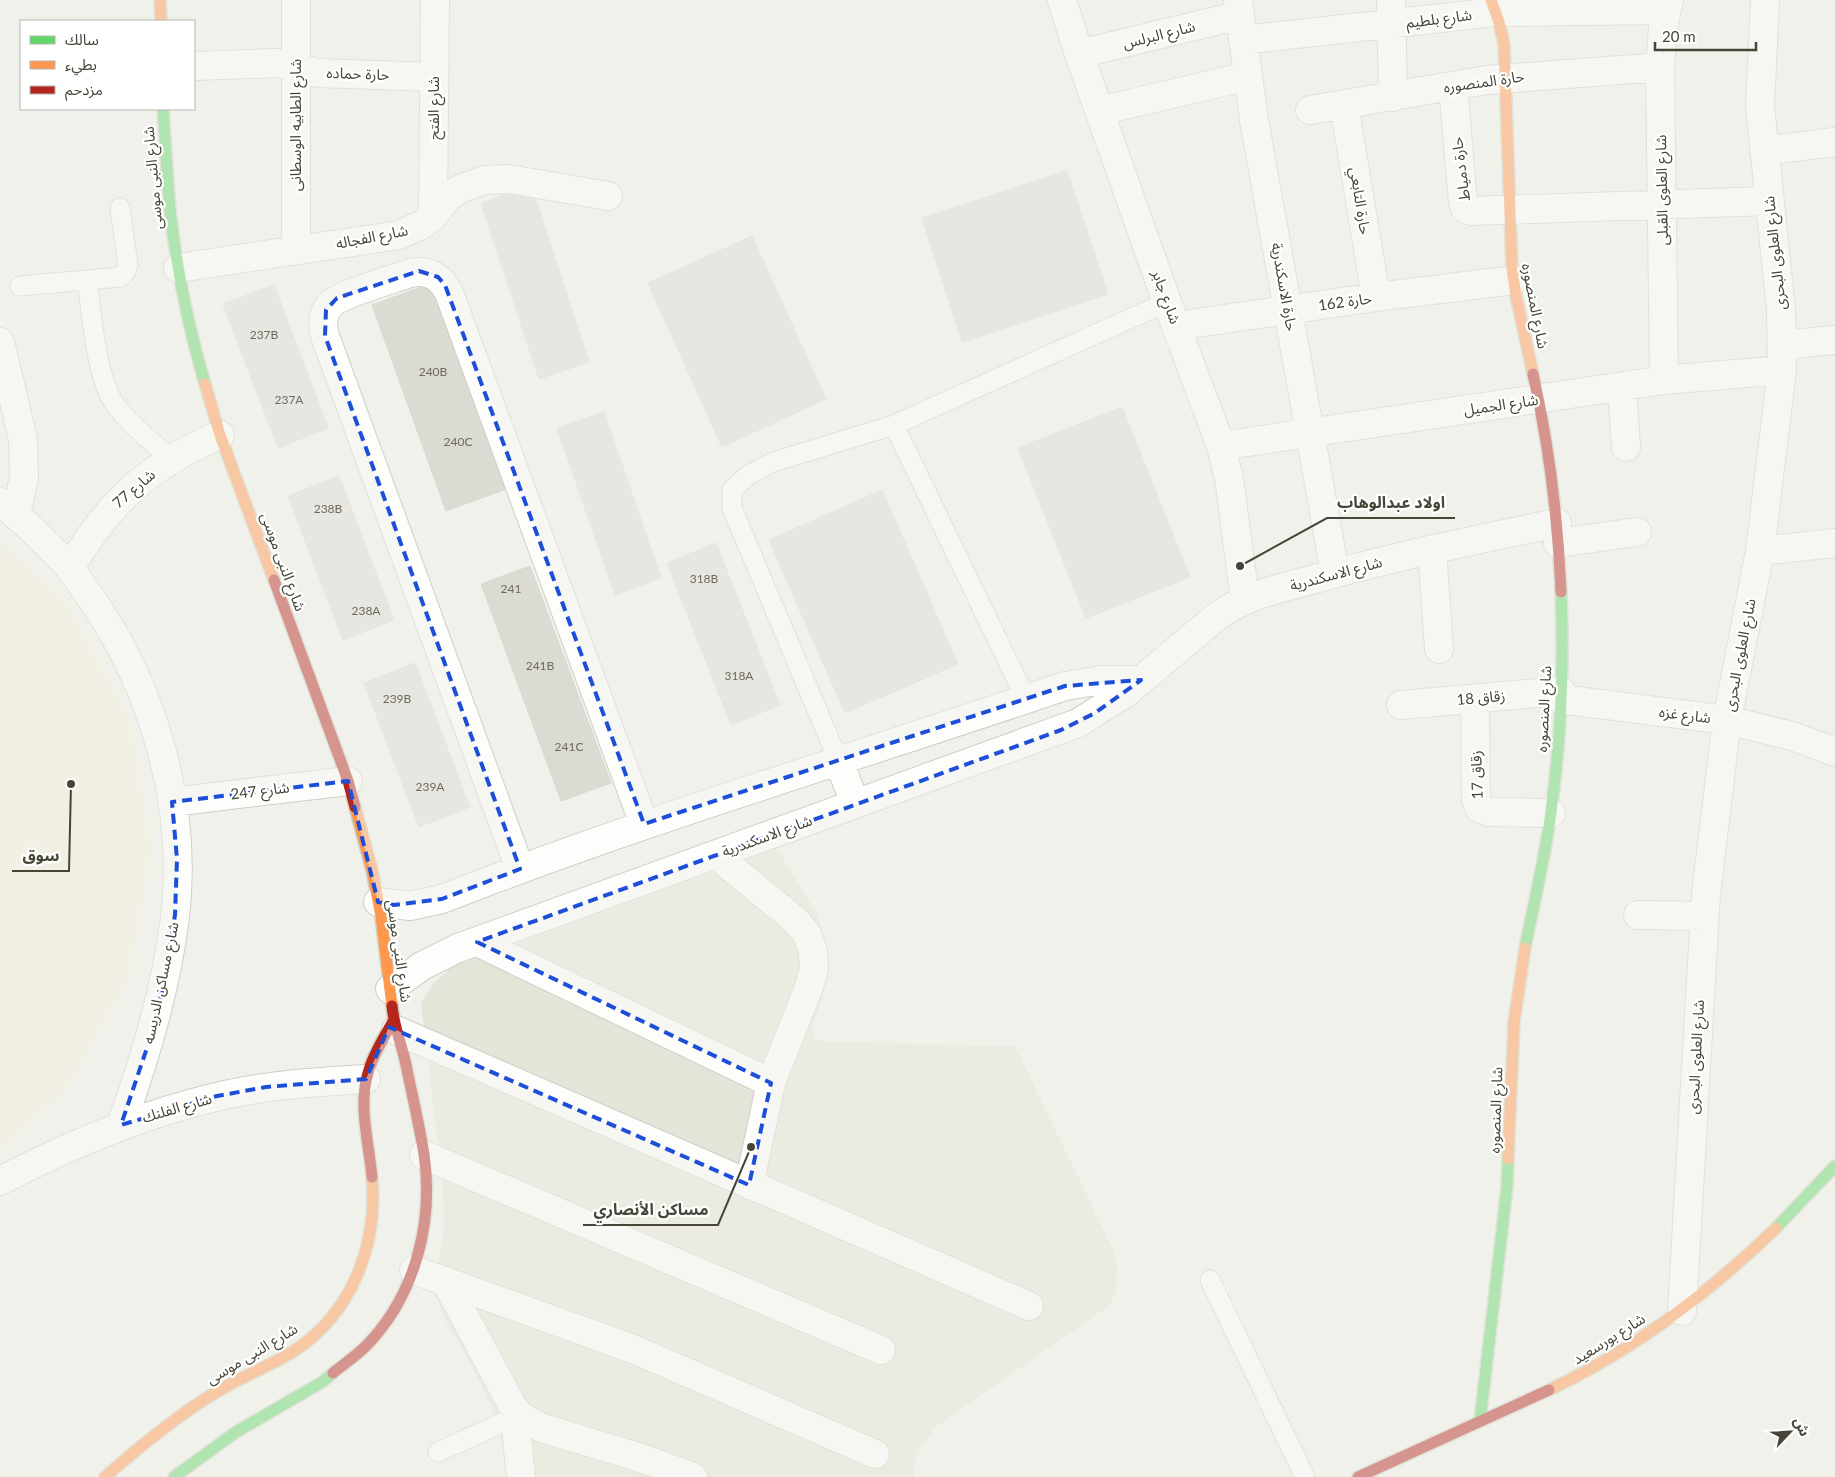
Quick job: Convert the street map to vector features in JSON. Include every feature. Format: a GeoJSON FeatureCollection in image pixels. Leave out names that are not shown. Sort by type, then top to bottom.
{"type":"FeatureCollection","features":[{"type":"Feature","properties":{"kind":"street"},"geometry":{"type":"LineString","coordinates":[[160,0],[161,20]]}},
{"type":"Feature","properties":{"kind":"street","name":"شارع الطابيه الوسطانى"},"geometry":{"type":"LineString","coordinates":[[296,0],[296,250]]}},
{"type":"Feature","properties":{"kind":"street","name":"شارع الفتح"},"geometry":{"type":"LineString","coordinates":[[434,216],[435,0]]}},
{"type":"Feature","properties":{"kind":"street","name":"شارع جابر"},"geometry":{"type":"LineString","coordinates":[[1062,0],[1099,111],[1221,446],[1229,478],[1244,600]]}},
{"type":"Feature","properties":{"kind":"street","name":"شارع العلوى البحرى"},"geometry":{"type":"LineString","coordinates":[[1682,1311],[1704,916],[1727,720],[1760,551],[1782,358],[1781,310],[1760,106],[1766,0]]}},
{"type":"Feature","properties":{"kind":"street","name":"شارع بلطيم"},"geometry":{"type":"LineString","coordinates":[[1240,18],[1493,6],[1667,5]]}},
{"type":"Feature","properties":{"kind":"street","name":"شارع العلوى القبلى"},"geometry":{"type":"LineString","coordinates":[[1664,380],[1660,67],[1662,28],[1667,5]]}},
{"type":"Feature","properties":{"kind":"street","name":"شارع المنصوره"},"geometry":{"type":"LineString","coordinates":[[1480,1421],[1507,1187],[1514,1022],[1521,971],[1550,813],[1557,756],[1562,607],[1558,533],[1539,400],[1514,280],[1502,32],[1493,6]]}},
{"type":"Feature","properties":{"kind":"street"},"geometry":{"type":"LineString","coordinates":[[1391,12],[1393,97]]}},
{"type":"Feature","properties":{"kind":"street","name":"شارع البرلس"},"geometry":{"type":"LineString","coordinates":[[1079,54],[1240,18]]}},
{"type":"Feature","properties":{"kind":"street","name":"حارة الاسكندرية"},"geometry":{"type":"LineString","coordinates":[[1240,18],[1256,129],[1335,573]]}},
{"type":"Feature","properties":{"kind":"street","name":"حارة حماده"},"geometry":{"type":"LineString","coordinates":[[195,66],[279,63],[318,73],[434,77]]}},
{"type":"Feature","properties":{"kind":"street","name":"حارة المنصوره"},"geometry":{"type":"LineString","coordinates":[[1310,110],[1504,78],[1660,67]]}},
{"type":"Feature","properties":{"kind":"street"},"geometry":{"type":"LineString","coordinates":[[1099,111],[1248,76]]}},
{"type":"Feature","properties":{"kind":"street","name":"حارة دمياط"},"geometry":{"type":"LineString","coordinates":[[1453,86],[1465,208],[1470,210],[1510,209]]}},
{"type":"Feature","properties":{"kind":"street","name":"حارة التابعي"},"geometry":{"type":"LineString","coordinates":[[1344,105],[1376,297]]}},
{"type":"Feature","properties":{"kind":"street","name":"شارع النبى موسى"},"geometry":{"type":"LineString","coordinates":[[163,110],[171,219],[178,268],[195,351],[220,435],[348,781],[361,826],[378,902],[394,1025],[405,1059],[424,1154],[427,1193],[426,1219],[414,1270],[401,1298],[385,1324],[365,1348],[322,1382],[236,1432],[174,1477]]}},
{"type":"Feature","properties":{"kind":"street"},"geometry":{"type":"LineString","coordinates":[[1764,152],[1835,142]]}},
{"type":"Feature","properties":{"kind":"street","name":"شارع الفجاله"},"geometry":{"type":"LineString","coordinates":[[178,268],[398,235],[423,224],[434,216],[450,196],[460,189],[484,180],[496,178],[509,179],[608,196]]}},
{"type":"Feature","properties":{"kind":"street"},"geometry":{"type":"LineString","coordinates":[[1510,209],[1769,201]]}},
{"type":"Feature","properties":{"kind":"street"},"geometry":{"type":"LineString","coordinates":[[520,869],[325,336],[323,319],[326,310],[338,298],[419,271],[438,277],[450,293],[644,824]]}},
{"type":"Feature","properties":{"kind":"street","name":"حارة 162"},"geometry":{"type":"LineString","coordinates":[[1172,314],[1288,310],[1514,280]]}},
{"type":"Feature","properties":{"kind":"street","name":"شارع الجميل"},"geometry":{"type":"LineString","coordinates":[[1221,446],[1664,380],[1782,358],[1835,340]]}},
{"type":"Feature","properties":{"kind":"street"},"geometry":{"type":"LineString","coordinates":[[0,342],[23,440],[24,477],[8,509]]}},
{"type":"Feature","properties":{"kind":"street"},"geometry":{"type":"LineString","coordinates":[[1622,387],[1626,447]]}},
{"type":"Feature","properties":{"kind":"street","name":"شارع 77"},"geometry":{"type":"LineString","coordinates":[[70,568],[88,537],[111,508],[137,483],[193,447],[220,435]]}},
{"type":"Feature","properties":{"kind":"street","name":"شارع مساكن الدريسه"},"geometry":{"type":"LineString","coordinates":[[8,509],[70,568],[105,619],[136,677],[158,738],[172,802],[177,859],[175,916],[168,962],[155,1024],[121,1125]]}},
{"type":"Feature","properties":{"kind":"street","name":"شارع الاسكندرية"},"geometry":{"type":"LineString","coordinates":[[390,989],[422,966],[452,951],[1060,730],[1095,713],[1127,692],[1216,617],[1230,607],[1260,594],[1432,549],[1558,533],[1637,532]]}},
{"type":"Feature","properties":{"kind":"street"},"geometry":{"type":"LineString","coordinates":[[1760,551],[1835,543]]}},
{"type":"Feature","properties":{"kind":"street"},"geometry":{"type":"LineString","coordinates":[[1432,549],[1439,649]]}},
{"type":"Feature","properties":{"kind":"street"},"geometry":{"type":"LineString","coordinates":[[378,902],[410,906],[442,899],[644,824],[839,762],[1065,686],[1084,682],[1122,679],[1141,680]]}},
{"type":"Feature","properties":{"kind":"street","name":"زقاق 18"},"geometry":{"type":"LineString","coordinates":[[1401,706],[1475,699],[1560,695]]}},
{"type":"Feature","properties":{"kind":"street","name":"شارع غزه"},"geometry":{"type":"LineString","coordinates":[[1560,695],[1727,720],[1792,736],[1835,752]]}},
{"type":"Feature","properties":{"kind":"street","name":"زقاق 17"},"geometry":{"type":"LineString","coordinates":[[1475,699],[1476,799],[1479,808],[1489,812],[1550,813]]}},
{"type":"Feature","properties":{"kind":"street"},"geometry":{"type":"LineString","coordinates":[[839,762],[855,804]]}},
{"type":"Feature","properties":{"kind":"street","name":"شارع 247"},"geometry":{"type":"LineString","coordinates":[[172,802],[348,781]]}},
{"type":"Feature","properties":{"kind":"street"},"geometry":{"type":"LineString","coordinates":[[716,855],[795,920],[807,934],[814,951],[814,969],[809,987],[771,1083],[750,1185]]}},
{"type":"Feature","properties":{"kind":"street"},"geometry":{"type":"LineString","coordinates":[[1638,915],[1704,916]]}},
{"type":"Feature","properties":{"kind":"street"},"geometry":{"type":"LineString","coordinates":[[477,942],[771,1083]]}},
{"type":"Feature","properties":{"kind":"street"},"geometry":{"type":"LineString","coordinates":[[394,1025],[750,1185],[1029,1306]]}},
{"type":"Feature","properties":{"kind":"street","name":"شارع النبى موسى"},"geometry":{"type":"LineString","coordinates":[[105,1477],[137,1448],[174,1420],[213,1394],[295,1350],[331,1321],[348,1296],[361,1269],[369,1240],[373,1210],[366,1111],[366,1079],[377,1049],[394,1025]]}},
{"type":"Feature","properties":{"kind":"street","name":"شارع الفلنك"},"geometry":{"type":"LineString","coordinates":[[0,1180],[76,1144],[121,1125],[168,1109],[217,1096],[266,1087],[366,1079]]}},
{"type":"Feature","properties":{"kind":"street"},"geometry":{"type":"LineString","coordinates":[[424,1154],[882,1350]]}},
{"type":"Feature","properties":{"kind":"street","name":"شارع بورسعيد"},"geometry":{"type":"LineString","coordinates":[[1358,1477],[1565,1384],[1605,1362],[1682,1311],[1724,1277],[1765,1240],[1835,1166]]}},
{"type":"Feature","properties":{"kind":"street"},"geometry":{"type":"LineString","coordinates":[[414,1270],[633,1349],[875,1454]]}},
{"type":"Feature","properties":{"kind":"street"},"geometry":{"type":"LineString","coordinates":[[446,1282],[514,1413],[521,1477]]}},
{"type":"Feature","properties":{"kind":"street"},"geometry":{"type":"LineString","coordinates":[[514,1413],[542,1428],[638,1456],[693,1477]]}},
{"type":"Feature","properties":{"kind":"lane"},"geometry":{"type":"LineString","coordinates":[[20,286],[120,278],[127,270],[128,265],[120,208]]}},
{"type":"Feature","properties":{"kind":"lane"},"geometry":{"type":"LineString","coordinates":[[87,280],[100,366],[106,386],[116,405],[171,460]]}},
{"type":"Feature","properties":{"kind":"lane"},"geometry":{"type":"LineString","coordinates":[[839,762],[732,508],[732,490],[748,476],[773,462],[894,424],[1172,314]]}},
{"type":"Feature","properties":{"kind":"lane"},"geometry":{"type":"LineString","coordinates":[[894,424],[1026,699]]}},
{"type":"Feature","properties":{"kind":"lane"},"geometry":{"type":"LineString","coordinates":[[1210,1280],[1305,1477]]}},
{"type":"Feature","properties":{"kind":"lane"},"geometry":{"type":"LineString","coordinates":[[438,1452],[514,1413]]}},
{"type":"Feature","properties":{"kind":"highlighted area"},"geometry":{"type":"Polygon","coordinates":[[[419,271],[438,277],[445,285],[644,824],[1065,686],[1141,680],[1095,713],[1061,730],[477,942],[771,1083],[749,1185],[389,1027],[366,1079],[266,1087],[217,1096],[121,1125],[155,1024],[175,915],[177,859],[172,802],[348,781],[378,902],[394,905],[442,899],[520,869],[325,336],[326,310],[337,298],[419,271]]]}},
{"type":"Feature","properties":{"kind":"shaded area"},"geometry":{"type":"Polygon","coordinates":[[[0,540],[69,605],[131,720],[152,848],[130,976],[68,1089],[0,1151],[0,540]]]}},
{"type":"Feature","properties":{"kind":"shaded area"},"geometry":{"type":"Polygon","coordinates":[[[777,849],[818,915],[826,946],[827,970],[822,998],[811,1030],[815,1039],[824,1042],[1013,1046],[1114,1251],[1117,1269],[1116,1290],[1110,1305],[937,1426],[923,1443],[915,1462],[913,1477],[508,1477],[500,1437],[491,1406],[479,1380],[444,1318],[436,1293],[438,1260],[443,1236],[444,1209],[421,1003],[435,982],[454,965],[777,849]]]}},
{"type":"Feature","properties":{"kind":"building"},"geometry":{"type":"Polygon","coordinates":[[[1067,171],[1108,294],[962,342],[922,218],[1067,171]]]}},
{"type":"Feature","properties":{"kind":"building"},"geometry":{"type":"Polygon","coordinates":[[[531,185],[589,362],[539,379],[481,203],[531,185]]]}},
{"type":"Feature","properties":{"kind":"building"},"geometry":{"type":"Polygon","coordinates":[[[752,236],[826,399],[722,447],[648,283],[752,236]]]}},
{"type":"Feature","properties":{"kind":"building"},"geometry":{"type":"Polygon","coordinates":[[[435,282],[509,488],[446,511],[372,305],[435,282]]]}},
{"type":"Feature","properties":{"kind":"building"},"geometry":{"type":"Polygon","coordinates":[[[274,285],[328,428],[278,448],[223,304],[274,285]]]}},
{"type":"Feature","properties":{"kind":"building"},"geometry":{"type":"Polygon","coordinates":[[[1122,407],[1190,577],[1086,618],[1018,448],[1122,407]]]}},
{"type":"Feature","properties":{"kind":"building"},"geometry":{"type":"Polygon","coordinates":[[[604,412],[661,578],[615,595],[557,428],[604,412]]]}},
{"type":"Feature","properties":{"kind":"building"},"geometry":{"type":"Polygon","coordinates":[[[339,476],[394,620],[343,640],[288,496],[339,476]]]}},
{"type":"Feature","properties":{"kind":"building"},"geometry":{"type":"Polygon","coordinates":[[[882,490],[958,664],[845,713],[769,540],[882,490]]]}},
{"type":"Feature","properties":{"kind":"building"},"geometry":{"type":"Polygon","coordinates":[[[716,543],[780,705],[731,725],[667,563],[716,543]]]}},
{"type":"Feature","properties":{"kind":"building"},"geometry":{"type":"Polygon","coordinates":[[[530,566],[611,783],[561,801],[481,584],[530,566]]]}},
{"type":"Feature","properties":{"kind":"building"},"geometry":{"type":"Polygon","coordinates":[[[415,663],[470,807],[419,827],[364,683],[415,663]]]}},
{"type":"Feature","properties":{"kind":"traffic: fast"},"geometry":{"type":"LineString","coordinates":[[163,110],[168,192],[174,240],[189,323],[205,384]]}},
{"type":"Feature","properties":{"kind":"traffic: fast"},"geometry":{"type":"LineString","coordinates":[[1525,948],[1546,846],[1557,758],[1562,675],[1561,592]]}},
{"type":"Feature","properties":{"kind":"traffic: fast"},"geometry":{"type":"LineString","coordinates":[[1480,1421],[1507,1187],[1508,1159]]}},
{"type":"Feature","properties":{"kind":"traffic: fast"},"geometry":{"type":"LineString","coordinates":[[1776,1228],[1835,1166]]}},
{"type":"Feature","properties":{"kind":"traffic: fast"},"geometry":{"type":"LineString","coordinates":[[174,1477],[236,1432],[322,1382],[333,1373]]}},
{"type":"Feature","properties":{"kind":"traffic: slow"},"geometry":{"type":"LineString","coordinates":[[160,0],[161,20]]}},
{"type":"Feature","properties":{"kind":"traffic: slow"},"geometry":{"type":"LineString","coordinates":[[1491,0],[1504,44],[1512,269],[1533,374]]}},
{"type":"Feature","properties":{"kind":"traffic: slow"},"geometry":{"type":"LineString","coordinates":[[205,384],[220,435],[274,580]]}},
{"type":"Feature","properties":{"kind":"traffic: slow"},"geometry":{"type":"LineString","coordinates":[[355,807],[372,870],[381,916],[392,1006]]}},
{"type":"Feature","properties":{"kind":"traffic: slow"},"geometry":{"type":"LineString","coordinates":[[1508,1159],[1514,1022],[1525,948]]}},
{"type":"Feature","properties":{"kind":"traffic: slow"},"geometry":{"type":"LineString","coordinates":[[105,1477],[184,1413],[223,1388],[294,1351],[332,1317],[346,1297],[357,1275],[365,1252],[373,1202],[372,1177]]}},
{"type":"Feature","properties":{"kind":"traffic: slow"},"geometry":{"type":"LineString","coordinates":[[1549,1390],[1611,1357],[1641,1338],[1697,1297],[1776,1228]]}},
{"type":"Feature","properties":{"kind":"traffic: jam"},"geometry":{"type":"LineString","coordinates":[[1533,374],[1552,482],[1561,592]]}},
{"type":"Feature","properties":{"kind":"traffic: jam"},"geometry":{"type":"LineString","coordinates":[[274,580],[348,781],[355,807]]}},
{"type":"Feature","properties":{"kind":"traffic: jam"},"geometry":{"type":"LineString","coordinates":[[333,1373],[366,1346],[397,1305],[409,1281],[423,1232],[426,1206],[424,1154],[392,1006]]}},
{"type":"Feature","properties":{"kind":"traffic: jam"},"geometry":{"type":"LineString","coordinates":[[372,1177],[365,1125],[365,1085],[373,1059],[393,1021]]}},
{"type":"Feature","properties":{"kind":"traffic: jam"},"geometry":{"type":"LineString","coordinates":[[1358,1477],[1549,1390]]}},
{"type":"Feature","properties":{"kind":"place","name":"اولاد عبدالوهاب"},"geometry":{"type":"Point","coordinates":[1240,566]}},
{"type":"Feature","properties":{"kind":"place","name":"سوق"},"geometry":{"type":"Point","coordinates":[71,784]}},
{"type":"Feature","properties":{"kind":"place","name":"مساكن الأنصاري"},"geometry":{"type":"Point","coordinates":[751,1147]}}]}
